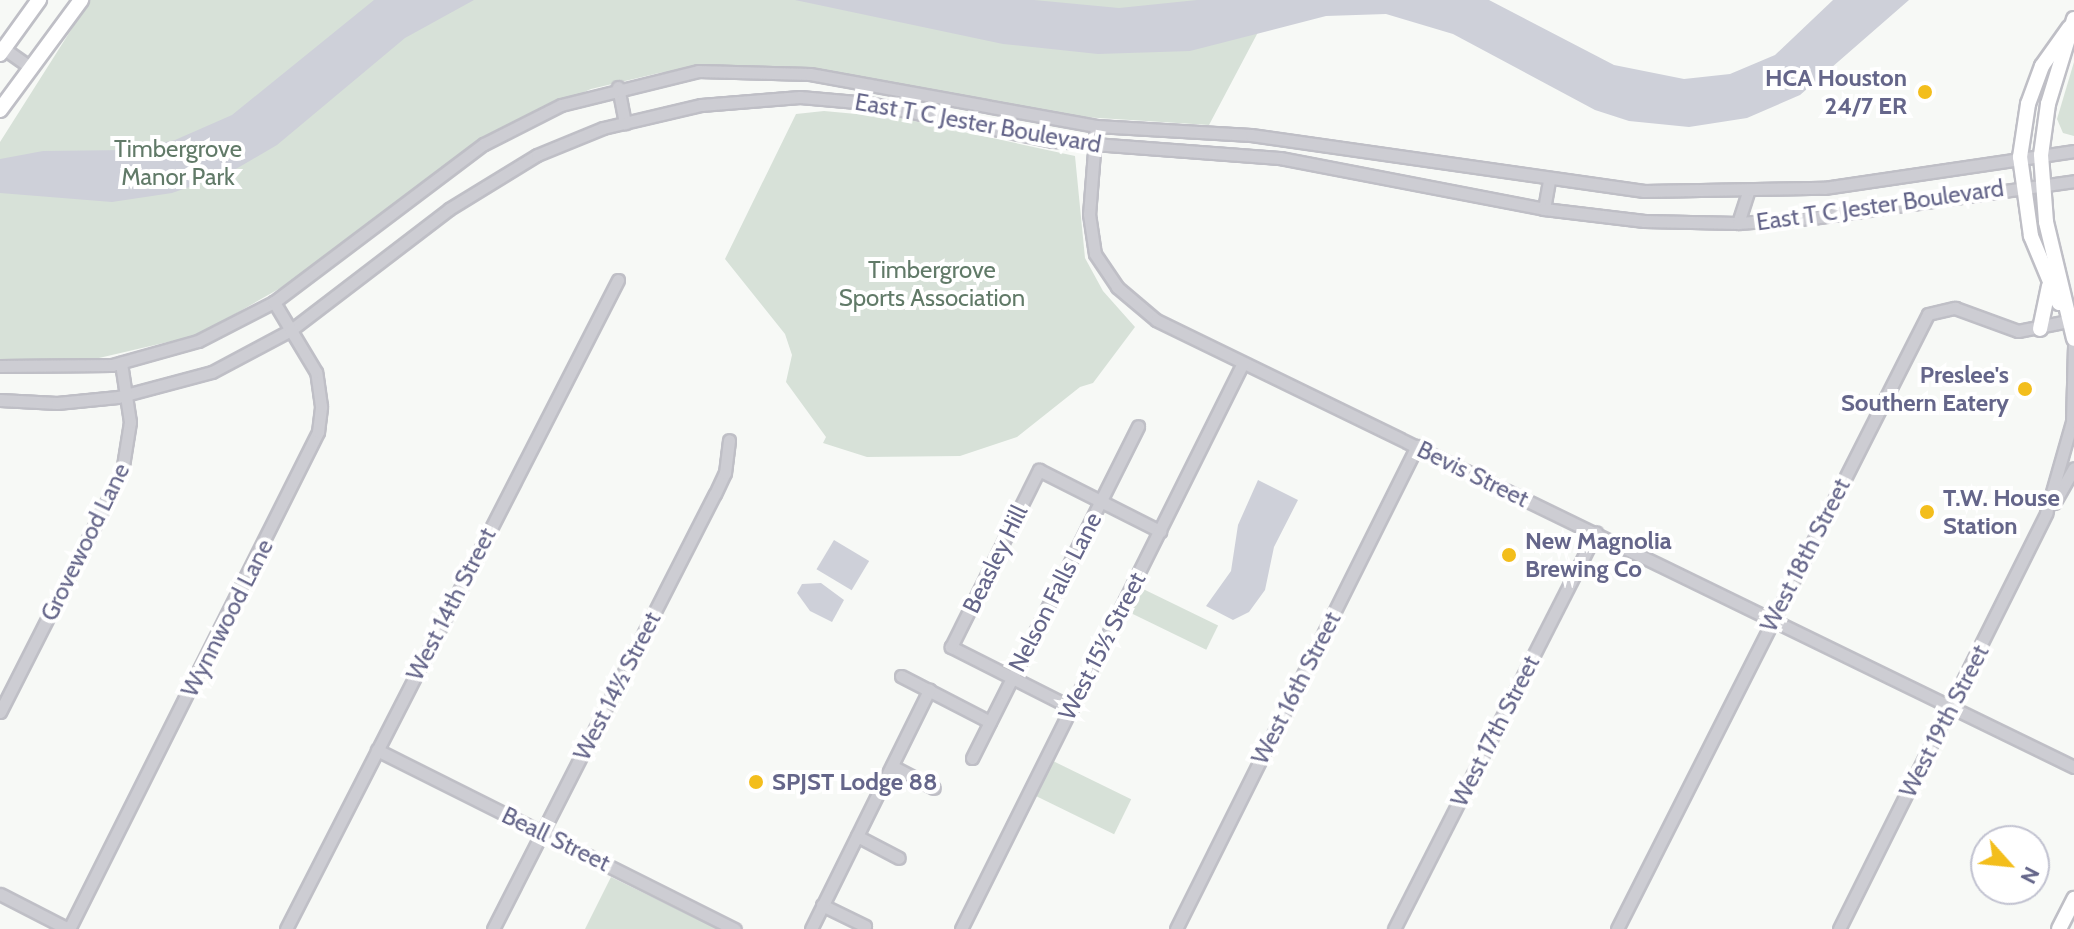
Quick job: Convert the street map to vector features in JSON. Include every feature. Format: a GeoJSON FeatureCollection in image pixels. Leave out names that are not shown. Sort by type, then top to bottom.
{"type":"FeatureCollection","features":[{"type":"Feature","properties":{"kind":"main road"},"geometry":{"type":"LineString","coordinates":[[1,49],[39,0]]}},
{"type":"Feature","properties":{"kind":"main road"},"geometry":{"type":"LineString","coordinates":[[0,110],[81,0]]}},
{"type":"Feature","properties":{"kind":"main road"},"geometry":{"type":"LineString","coordinates":[[2072,23],[2048,104],[2041,155],[2041,185],[2074,342]]}},
{"type":"Feature","properties":{"kind":"main road"},"geometry":{"type":"LineString","coordinates":[[2068,321],[2048,282],[2031,236],[2020,157],[2028,104],[2042,66],[2072,23]]}},
{"type":"Feature","properties":{"kind":"main road"},"geometry":{"type":"LineString","coordinates":[[2040,329],[2048,309],[2048,282]]}},
{"type":"Feature","properties":{"kind":"main road"},"geometry":{"type":"LineString","coordinates":[[2059,929],[2074,899]]}},
{"type":"Feature","properties":{"kind":"street"},"geometry":{"type":"LineString","coordinates":[[1,49],[30,67]]}},
{"type":"Feature","properties":{"kind":"street","name":"East T C Jester Boulevard"},"geometry":{"type":"LineString","coordinates":[[0,366],[121,363],[198,341],[274,302],[484,144],[561,105],[618,87],[698,71],[810,74],[1096,126],[1238,134],[1549,181],[1644,191],[1748,192],[1824,188],[2074,151]]}},
{"type":"Feature","properties":{"kind":"street"},"geometry":{"type":"LineString","coordinates":[[618,87],[625,123]]}},
{"type":"Feature","properties":{"kind":"street","name":"East T C Jester Boulevard"},"geometry":{"type":"LineString","coordinates":[[0,400],[57,403],[128,395],[212,372],[291,330],[479,188],[569,140],[701,105],[829,98],[1094,146],[1324,166],[1544,209],[1738,223],[1851,214],[2022,186],[2074,181]]}},
{"type":"Feature","properties":{"kind":"street","name":"Bevis Street"},"geometry":{"type":"LineString","coordinates":[[1096,126],[1090,234],[1104,272],[1156,320],[2074,767]]}},
{"type":"Feature","properties":{"kind":"street"},"geometry":{"type":"LineString","coordinates":[[1324,166],[1328,146]]}},
{"type":"Feature","properties":{"kind":"street"},"geometry":{"type":"LineString","coordinates":[[1544,209],[1549,181]]}},
{"type":"Feature","properties":{"kind":"street"},"geometry":{"type":"LineString","coordinates":[[1738,223],[1748,192]]}},
{"type":"Feature","properties":{"kind":"street","name":"West 14th Street"},"geometry":{"type":"LineString","coordinates":[[286,929],[618,280]]}},
{"type":"Feature","properties":{"kind":"street","name":"Wynnwood Lane"},"geometry":{"type":"LineString","coordinates":[[69,929],[318,432],[321,389],[274,302]]}},
{"type":"Feature","properties":{"kind":"street","name":"West 18th Street"},"geometry":{"type":"LineString","coordinates":[[1617,929],[1928,314],[1955,308],[2007,329],[2040,329],[2068,321]]}},
{"type":"Feature","properties":{"kind":"street","name":"West 19th Street"},"geometry":{"type":"LineString","coordinates":[[2046,513],[2072,422],[2074,342]]}},
{"type":"Feature","properties":{"kind":"street","name":"Grovewood Lane"},"geometry":{"type":"LineString","coordinates":[[0,712],[122,472],[128,453],[128,395],[121,363]]}},
{"type":"Feature","properties":{"kind":"street","name":"West 15½ Street"},"geometry":{"type":"LineString","coordinates":[[961,929],[1243,363]]}},
{"type":"Feature","properties":{"kind":"street","name":"Nelson Falls Lane"},"geometry":{"type":"LineString","coordinates":[[972,758],[1138,426]]}},
{"type":"Feature","properties":{"kind":"street","name":"West 14½ Street"},"geometry":{"type":"LineString","coordinates":[[493,929],[725,473],[729,440]]}},
{"type":"Feature","properties":{"kind":"street","name":"West 16th Street"},"geometry":{"type":"LineString","coordinates":[[1176,929],[1417,446]]}},
{"type":"Feature","properties":{"kind":"street","name":"West 19th Street"},"geometry":{"type":"LineString","coordinates":[[1839,929],[2046,513],[2074,468]]}},
{"type":"Feature","properties":{"kind":"street","name":"Beasley Hill"},"geometry":{"type":"LineString","coordinates":[[1012,678],[951,647],[1039,470],[1100,501]]}},
{"type":"Feature","properties":{"kind":"street"},"geometry":{"type":"LineString","coordinates":[[1100,501],[1160,531]]}},
{"type":"Feature","properties":{"kind":"street","name":"West 17th Street"},"geometry":{"type":"LineString","coordinates":[[1394,929],[1596,533]]}},
{"type":"Feature","properties":{"kind":"street"},"geometry":{"type":"LineString","coordinates":[[901,676],[990,722]]}},
{"type":"Feature","properties":{"kind":"street"},"geometry":{"type":"LineString","coordinates":[[1012,678],[1072,708]]}},
{"type":"Feature","properties":{"kind":"street"},"geometry":{"type":"LineString","coordinates":[[811,929],[929,690]]}},
{"type":"Feature","properties":{"kind":"street","name":"Beall Street"},"geometry":{"type":"LineString","coordinates":[[377,750],[735,929]]}},
{"type":"Feature","properties":{"kind":"street"},"geometry":{"type":"LineString","coordinates":[[892,766],[934,788]]}},
{"type":"Feature","properties":{"kind":"street"},"geometry":{"type":"LineString","coordinates":[[857,836],[899,858]]}},
{"type":"Feature","properties":{"kind":"street"},"geometry":{"type":"LineString","coordinates":[[0,894],[69,929]]}},
{"type":"Feature","properties":{"kind":"street"},"geometry":{"type":"LineString","coordinates":[[822,905],[865,926]]}},
{"type":"Feature","properties":{"kind":"green space","name":"Timbergrove Manor Park"},"geometry":{"type":"Polygon","coordinates":[[[90,0],[1275,0],[1209,125],[1067,116],[797,67],[724,65],[659,73],[591,89],[495,132],[291,282],[198,335],[86,361],[0,360],[0,142],[90,0]]]}},
{"type":"Feature","properties":{"kind":"green space"},"geometry":{"type":"Polygon","coordinates":[[[2074,62],[2074,136],[2063,133],[2057,119],[2074,62]]]}},
{"type":"Feature","properties":{"kind":"green space","name":"Timbergrove Sports Association"},"geometry":{"type":"Polygon","coordinates":[[[824,111],[900,118],[1075,156],[1085,258],[1103,291],[1135,327],[1093,383],[1080,387],[1017,437],[960,456],[867,457],[823,443],[826,437],[786,382],[792,355],[785,334],[725,259],[796,114],[824,111]]]}},
{"type":"Feature","properties":{"kind":"green space"},"geometry":{"type":"Polygon","coordinates":[[[1139,587],[1218,626],[1206,650],[1127,611],[1139,587]]]}},
{"type":"Feature","properties":{"kind":"green space"},"geometry":{"type":"Polygon","coordinates":[[[1053,761],[1131,799],[1114,834],[1036,796],[1053,761]]]}},
{"type":"Feature","properties":{"kind":"green space"},"geometry":{"type":"Polygon","coordinates":[[[611,877],[718,929],[585,929],[611,877]]]}},
{"type":"Feature","properties":{"kind":"shaded area"},"geometry":{"type":"Polygon","coordinates":[[[374,0],[474,0],[405,38],[277,145],[229,173],[172,193],[112,202],[0,193],[0,159],[43,151],[128,150],[175,140],[232,115],[374,0]]]}},
{"type":"Feature","properties":{"kind":"shaded area"},"geometry":{"type":"Polygon","coordinates":[[[795,0],[1034,0],[1119,8],[1197,0],[1489,0],[1614,65],[1684,79],[1730,74],[1775,55],[1833,0],[1909,0],[1800,95],[1747,118],[1689,127],[1629,121],[1595,110],[1453,34],[1386,14],[1326,16],[1190,51],[1098,54],[1003,44],[795,0]]]}},
{"type":"Feature","properties":{"kind":"shaded area"},"geometry":{"type":"Polygon","coordinates":[[[1258,480],[1298,500],[1274,547],[1265,590],[1249,612],[1233,620],[1206,606],[1231,571],[1238,525],[1258,480]]]}},
{"type":"Feature","properties":{"kind":"shaded area"},"geometry":{"type":"Polygon","coordinates":[[[834,540],[869,561],[852,590],[816,569],[834,540]]]}},
{"type":"Feature","properties":{"kind":"shaded area"},"geometry":{"type":"Polygon","coordinates":[[[821,583],[844,600],[832,622],[810,611],[797,593],[802,584],[821,583]]]}},
{"type":"Feature","properties":{"kind":"place","name":"HCA Houston 24/7 ER"},"geometry":{"type":"Point","coordinates":[1925,92]}},
{"type":"Feature","properties":{"kind":"place","name":"Preslee's Southern Eatery"},"geometry":{"type":"Point","coordinates":[2025,389]}},
{"type":"Feature","properties":{"kind":"place","name":"T.W. House Station"},"geometry":{"type":"Point","coordinates":[1927,512]}},
{"type":"Feature","properties":{"kind":"place","name":"New Magnolia Brewing Co"},"geometry":{"type":"Point","coordinates":[1509,555]}},
{"type":"Feature","properties":{"kind":"place","name":"SPJST Lodge 88"},"geometry":{"type":"Point","coordinates":[756,782]}}]}
